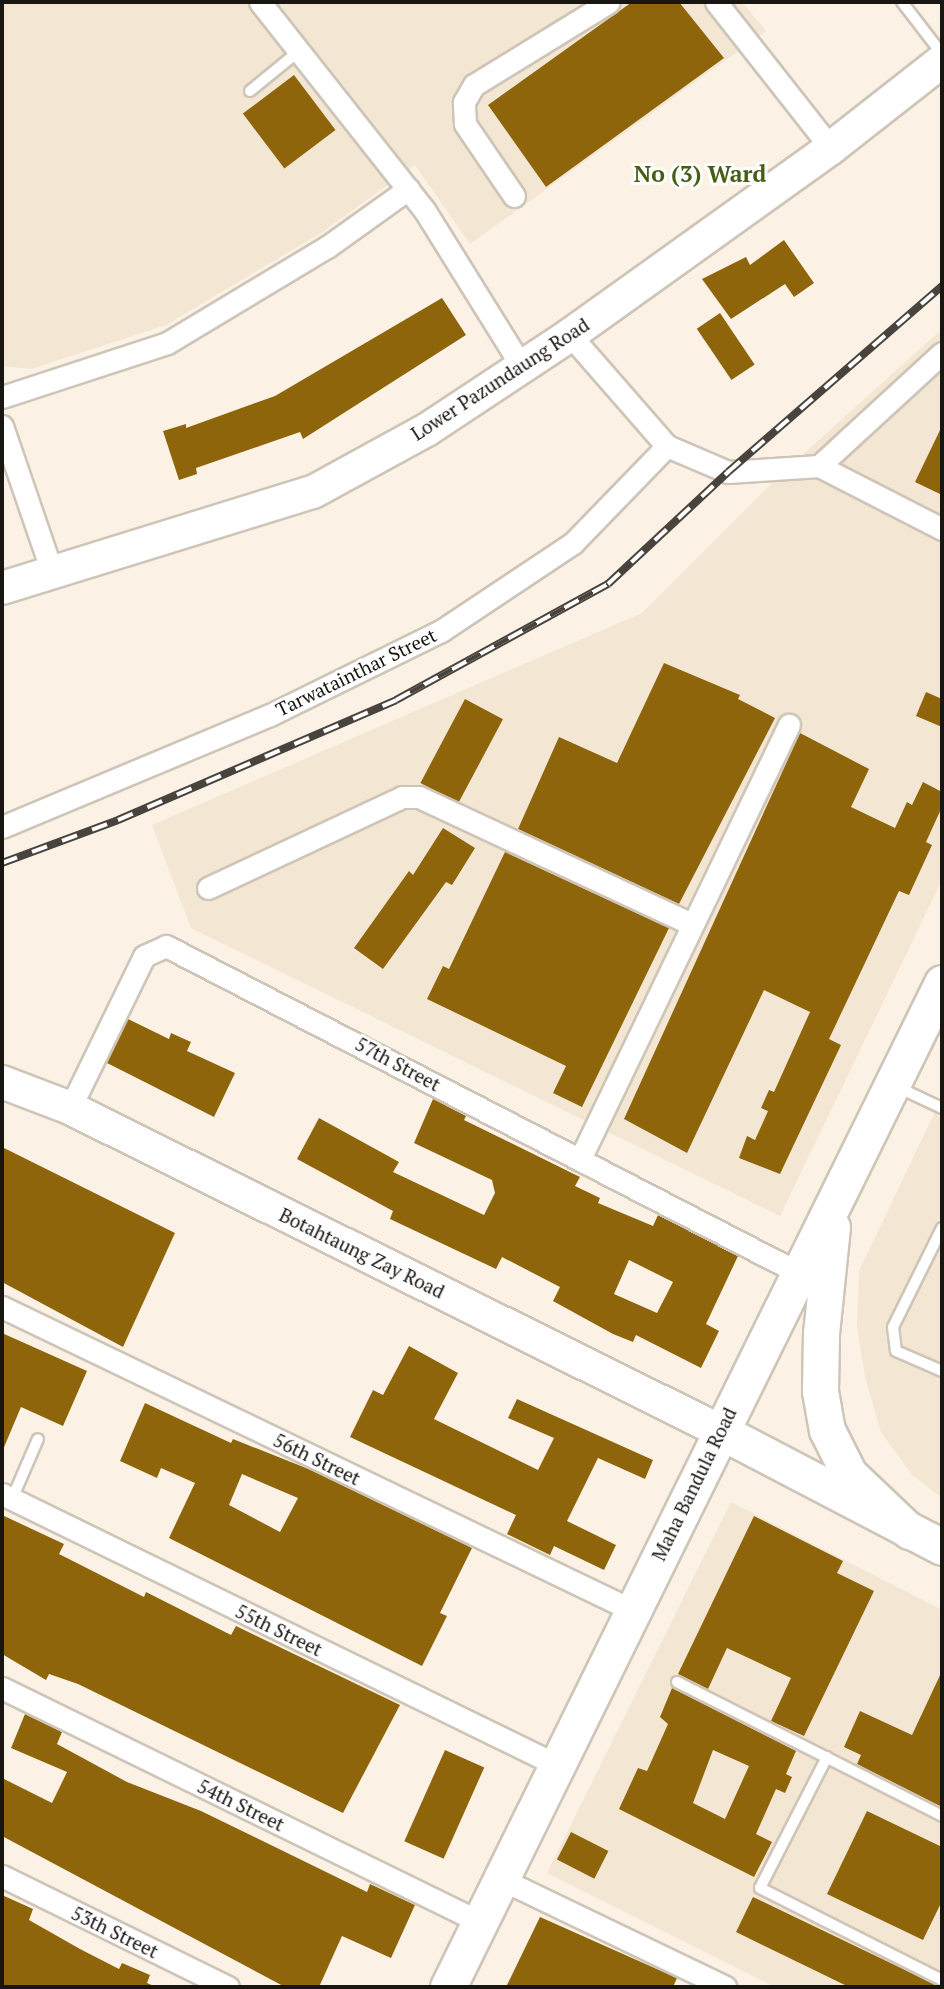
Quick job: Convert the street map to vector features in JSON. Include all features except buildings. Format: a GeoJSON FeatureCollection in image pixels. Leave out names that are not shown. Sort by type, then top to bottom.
{"type":"FeatureCollection","features":[{"type":"Feature","properties":{"kind":"main road","name":"Lower Pazundaung Road"},"geometry":{"type":"LineString","coordinates":[[2,588],[313,492],[428,429],[570,335],[831,148],[942,61]]}},
{"type":"Feature","properties":{"kind":"main road","name":"Maha Bandula Road"},"geometry":{"type":"LineString","coordinates":[[448,1987],[942,983]]}},
{"type":"Feature","properties":{"kind":"main road","name":"Botahtaung Zay Road"},"geometry":{"type":"LineString","coordinates":[[2,1082],[70,1108],[720,1431]]}},
{"type":"Feature","properties":{"kind":"main road"},"geometry":{"type":"LineString","coordinates":[[834,1205],[821,1333],[820,1391],[827,1430],[849,1474],[909,1531]]}},
{"type":"Feature","properties":{"kind":"main road"},"geometry":{"type":"LineString","coordinates":[[720,1431],[942,1547]]}},
{"type":"Feature","properties":{"kind":"street"},"geometry":{"type":"LineString","coordinates":[[260,2],[408,189],[522,367]]}},
{"type":"Feature","properties":{"kind":"street"},"geometry":{"type":"LineString","coordinates":[[514,196],[465,124],[464,102],[474,85],[609,2]]}},
{"type":"Feature","properties":{"kind":"street"},"geometry":{"type":"LineString","coordinates":[[716,2],[831,148]]}},
{"type":"Feature","properties":{"kind":"street"},"geometry":{"type":"LineString","coordinates":[[2,397],[167,343],[327,247],[408,189]]}},
{"type":"Feature","properties":{"kind":"street"},"geometry":{"type":"LineString","coordinates":[[570,335],[667,446],[728,472],[819,466],[942,529]]}},
{"type":"Feature","properties":{"kind":"street"},"geometry":{"type":"LineString","coordinates":[[819,466],[942,353]]}},
{"type":"Feature","properties":{"kind":"street"},"geometry":{"type":"LineString","coordinates":[[2,426],[51,572]]}},
{"type":"Feature","properties":{"kind":"street","name":"Tarwatainthar Street"},"geometry":{"type":"LineString","coordinates":[[2,827],[270,715],[441,631],[573,543],[667,446]]}},
{"type":"Feature","properties":{"kind":"street"},"geometry":{"type":"LineString","coordinates":[[580,1159],[789,725]]}},
{"type":"Feature","properties":{"kind":"street"},"geometry":{"type":"LineString","coordinates":[[208,888],[402,797],[419,797],[693,925]]}},
{"type":"Feature","properties":{"kind":"street","name":"57th Street"},"geometry":{"type":"LineString","coordinates":[[70,1108],[144,956],[166,946],[799,1273]]}},
{"type":"Feature","properties":{"kind":"street","name":"56th Street"},"geometry":{"type":"LineString","coordinates":[[2,1307],[632,1610]]}},
{"type":"Feature","properties":{"kind":"street","name":"55th Street"},"geometry":{"type":"LineString","coordinates":[[7,1497],[556,1765]]}},
{"type":"Feature","properties":{"kind":"street","name":"54th Street"},"geometry":{"type":"LineString","coordinates":[[2,1688],[480,1922]]}},
{"type":"Feature","properties":{"kind":"street","name":"53th Street"},"geometry":{"type":"LineString","coordinates":[[2,1876],[228,1987]]}},
{"type":"Feature","properties":{"kind":"street"},"geometry":{"type":"LineString","coordinates":[[501,1879],[701,1982],[725,1987]]}},
{"type":"Feature","properties":{"kind":"lane"},"geometry":{"type":"LineString","coordinates":[[902,2],[942,54]]}},
{"type":"Feature","properties":{"kind":"lane"},"geometry":{"type":"LineString","coordinates":[[250,91],[299,51]]}},
{"type":"Feature","properties":{"kind":"lane"},"geometry":{"type":"LineString","coordinates":[[892,1084],[942,1108]]}},
{"type":"Feature","properties":{"kind":"lane"},"geometry":{"type":"LineString","coordinates":[[942,1228],[893,1327],[896,1351],[942,1371]]}},
{"type":"Feature","properties":{"kind":"lane"},"geometry":{"type":"LineString","coordinates":[[7,1497],[38,1439]]}},
{"type":"Feature","properties":{"kind":"lane"},"geometry":{"type":"LineString","coordinates":[[677,1682],[942,1816]]}},
{"type":"Feature","properties":{"kind":"lane"},"geometry":{"type":"LineString","coordinates":[[827,1757],[760,1888],[942,1978]]}},
{"type":"Feature","properties":{"kind":"shaded area"},"geometry":{"type":"Polygon","coordinates":[[[2,2],[742,2],[766,31],[470,244],[415,165],[321,233],[166,325],[31,369],[2,366],[2,2]]]}},
{"type":"Feature","properties":{"kind":"shaded area"},"geometry":{"type":"Polygon","coordinates":[[[942,329],[942,880],[780,1216],[191,928],[152,825],[642,613],[778,477],[942,329]]]}},
{"type":"Feature","properties":{"kind":"shaded area"},"geometry":{"type":"Polygon","coordinates":[[[942,1097],[942,1498],[912,1475],[881,1432],[865,1377],[857,1326],[859,1271],[942,1097]]]}},
{"type":"Feature","properties":{"kind":"shaded area"},"geometry":{"type":"Polygon","coordinates":[[[731,1502],[942,1610],[942,1987],[775,1987],[547,1873],[731,1502]]]}},
{"type":"Feature","properties":{"kind":"railway"},"geometry":{"type":"LineString","coordinates":[[2,863],[118,820],[396,700],[608,584],[728,472],[942,286]]}},
{"type":"Feature","properties":{"kind":"district","name":"No (3) Ward"},"geometry":{"type":"Point","coordinates":[700,174]}}]}
